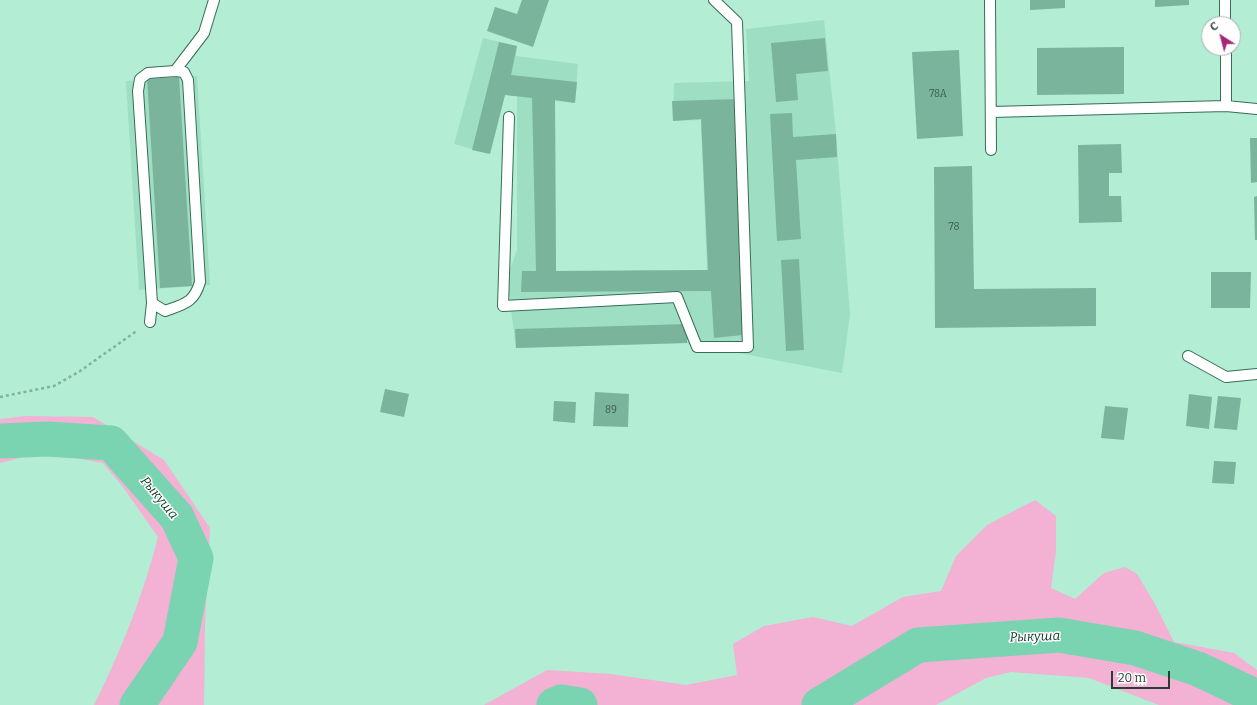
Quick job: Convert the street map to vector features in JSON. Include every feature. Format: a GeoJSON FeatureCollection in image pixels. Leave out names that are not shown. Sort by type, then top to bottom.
{"type":"FeatureCollection","features":[{"type":"Feature","properties":{"kind":"lane"},"geometry":{"type":"LineString","coordinates":[[175,71],[204,33],[214,0]]}},
{"type":"Feature","properties":{"kind":"lane"},"geometry":{"type":"LineString","coordinates":[[509,116],[503,306],[677,297],[697,347],[748,347],[737,22],[714,0]]}},
{"type":"Feature","properties":{"kind":"lane"},"geometry":{"type":"LineString","coordinates":[[990,0],[992,150]]}},
{"type":"Feature","properties":{"kind":"lane"},"geometry":{"type":"LineString","coordinates":[[1225,0],[1225,16]]}},
{"type":"Feature","properties":{"kind":"lane"},"geometry":{"type":"LineString","coordinates":[[1226,56],[1226,106]]}},
{"type":"Feature","properties":{"kind":"lane"},"geometry":{"type":"LineString","coordinates":[[150,322],[152,303],[138,91],[140,79],[148,73],[175,71],[184,72],[188,80],[200,282],[197,294],[185,304],[165,311],[152,303]]}},
{"type":"Feature","properties":{"kind":"lane"},"geometry":{"type":"LineString","coordinates":[[991,112],[1226,106],[1257,109]]}},
{"type":"Feature","properties":{"kind":"lane"},"geometry":{"type":"LineString","coordinates":[[1188,356],[1226,377],[1257,374]]}},
{"type":"Feature","properties":{"kind":"path"},"geometry":{"type":"LineString","coordinates":[[0,397],[54,386],[80,372],[150,322]]}},
{"type":"Feature","properties":{"kind":"shaded area"},"geometry":{"type":"Polygon","coordinates":[[[824,20],[836,134],[850,315],[842,373],[687,343],[516,348],[507,278],[517,250],[517,96],[505,95],[490,154],[454,144],[483,38],[517,46],[516,56],[578,64],[575,103],[555,101],[556,271],[707,270],[701,120],[673,121],[674,83],[749,81],[746,29],[824,20]]]}},
{"type":"Feature","properties":{"kind":"shaded area"},"geometry":{"type":"Polygon","coordinates":[[[197,76],[210,285],[139,290],[126,81],[197,76]]]}},
{"type":"Feature","properties":{"kind":"shaded area"},"geometry":{"type":"Polygon","coordinates":[[[26,416],[93,417],[164,460],[210,528],[205,624],[204,705],[94,705],[113,664],[138,602],[158,537],[123,487],[103,463],[42,452],[0,463],[0,419],[26,416]]]}},
{"type":"Feature","properties":{"kind":"shaded area"},"geometry":{"type":"Polygon","coordinates":[[[1035,500],[1056,516],[1056,551],[1051,588],[1075,599],[1104,573],[1125,567],[1137,574],[1155,604],[1174,642],[1234,653],[1257,670],[1257,705],[1159,705],[1089,678],[1011,672],[986,678],[936,705],[484,705],[547,670],[611,674],[686,685],[737,675],[733,644],[764,626],[813,617],[852,626],[903,597],[941,591],[956,556],[987,525],[1035,500]]]}},
{"type":"Feature","properties":{"kind":"building"},"geometry":{"type":"Polygon","coordinates":[[[522,0],[549,0],[533,47],[487,31],[495,7],[517,14],[522,0]]]}},
{"type":"Feature","properties":{"kind":"building"},"geometry":{"type":"Polygon","coordinates":[[[1030,0],[1065,0],[1065,8],[1030,10],[1030,0]]]}},
{"type":"Feature","properties":{"kind":"building"},"geometry":{"type":"Polygon","coordinates":[[[1155,0],[1189,0],[1189,5],[1155,7],[1155,0]]]}},
{"type":"Feature","properties":{"kind":"building"},"geometry":{"type":"Polygon","coordinates":[[[825,38],[828,71],[796,74],[798,100],[776,102],[771,43],[825,38]]]}},
{"type":"Feature","properties":{"kind":"building"},"geometry":{"type":"Polygon","coordinates":[[[499,42],[517,46],[511,75],[577,82],[575,103],[555,100],[556,271],[708,270],[701,119],[673,121],[672,101],[737,99],[752,334],[714,338],[711,291],[521,292],[522,271],[536,271],[532,98],[505,95],[490,154],[472,150],[499,42]]]}},
{"type":"Feature","properties":{"kind":"building"},"geometry":{"type":"Polygon","coordinates":[[[1124,47],[1124,94],[1037,95],[1037,48],[1124,47]]]}},
{"type":"Feature","properties":{"kind":"building"},"geometry":{"type":"Polygon","coordinates":[[[959,50],[963,136],[917,139],[912,52],[959,50]]]}},
{"type":"Feature","properties":{"kind":"building"},"geometry":{"type":"Polygon","coordinates":[[[179,77],[192,286],[160,288],[147,79],[179,77]]]}},
{"type":"Feature","properties":{"kind":"building"},"geometry":{"type":"Polygon","coordinates":[[[792,113],[793,137],[836,134],[837,157],[796,160],[801,239],[777,241],[770,114],[792,113]]]}},
{"type":"Feature","properties":{"kind":"building"},"geometry":{"type":"Polygon","coordinates":[[[1250,138],[1257,138],[1257,182],[1251,183],[1250,138]]]}},
{"type":"Feature","properties":{"kind":"building"},"geometry":{"type":"Polygon","coordinates":[[[1121,144],[1122,173],[1109,173],[1109,196],[1121,196],[1122,222],[1079,223],[1078,145],[1121,144]]]}},
{"type":"Feature","properties":{"kind":"building"},"geometry":{"type":"Polygon","coordinates":[[[972,166],[974,289],[1096,288],[1096,326],[935,328],[934,167],[972,166]]]}},
{"type":"Feature","properties":{"kind":"building"},"geometry":{"type":"Polygon","coordinates":[[[1257,196],[1257,240],[1255,240],[1254,197],[1257,196]]]}},
{"type":"Feature","properties":{"kind":"building"},"geometry":{"type":"Polygon","coordinates":[[[799,259],[804,350],[786,351],[781,260],[799,259]]]}},
{"type":"Feature","properties":{"kind":"building"},"geometry":{"type":"Polygon","coordinates":[[[1211,272],[1251,272],[1250,308],[1211,308],[1211,272]]]}},
{"type":"Feature","properties":{"kind":"building"},"geometry":{"type":"Polygon","coordinates":[[[687,324],[687,343],[516,348],[515,329],[687,324]]]}},
{"type":"Feature","properties":{"kind":"building"},"geometry":{"type":"Polygon","coordinates":[[[385,389],[409,394],[404,417],[380,412],[385,389]]]}},
{"type":"Feature","properties":{"kind":"building"},"geometry":{"type":"Polygon","coordinates":[[[595,392],[629,394],[628,427],[593,426],[595,392]]]}},
{"type":"Feature","properties":{"kind":"building"},"geometry":{"type":"Polygon","coordinates":[[[1189,394],[1212,397],[1209,429],[1186,426],[1189,394]]]}},
{"type":"Feature","properties":{"kind":"building"},"geometry":{"type":"Polygon","coordinates":[[[1218,396],[1241,398],[1237,430],[1214,428],[1218,396]]]}},
{"type":"Feature","properties":{"kind":"building"},"geometry":{"type":"Polygon","coordinates":[[[554,401],[576,402],[575,423],[553,421],[554,401]]]}},
{"type":"Feature","properties":{"kind":"building"},"geometry":{"type":"Polygon","coordinates":[[[1105,406],[1128,408],[1124,440],[1101,438],[1105,406]]]}},
{"type":"Feature","properties":{"kind":"building"},"geometry":{"type":"Polygon","coordinates":[[[1214,461],[1236,462],[1234,484],[1212,483],[1214,461]]]}},
{"type":"Feature","properties":{"kind":"waterway","name":"Рыкуша"},"geometry":{"type":"LineString","coordinates":[[0,441],[47,439],[111,443],[177,517],[196,558],[180,642],[137,705]]}},
{"type":"Feature","properties":{"kind":"waterway","name":"Рыкуша"},"geometry":{"type":"LineString","coordinates":[[819,705],[918,645],[1059,635],[1135,648],[1198,669],[1257,697]]}},
{"type":"Feature","properties":{"kind":"waterway","name":"Рыкуша"},"geometry":{"type":"LineString","coordinates":[[554,705],[561,702],[580,705]]}}]}
